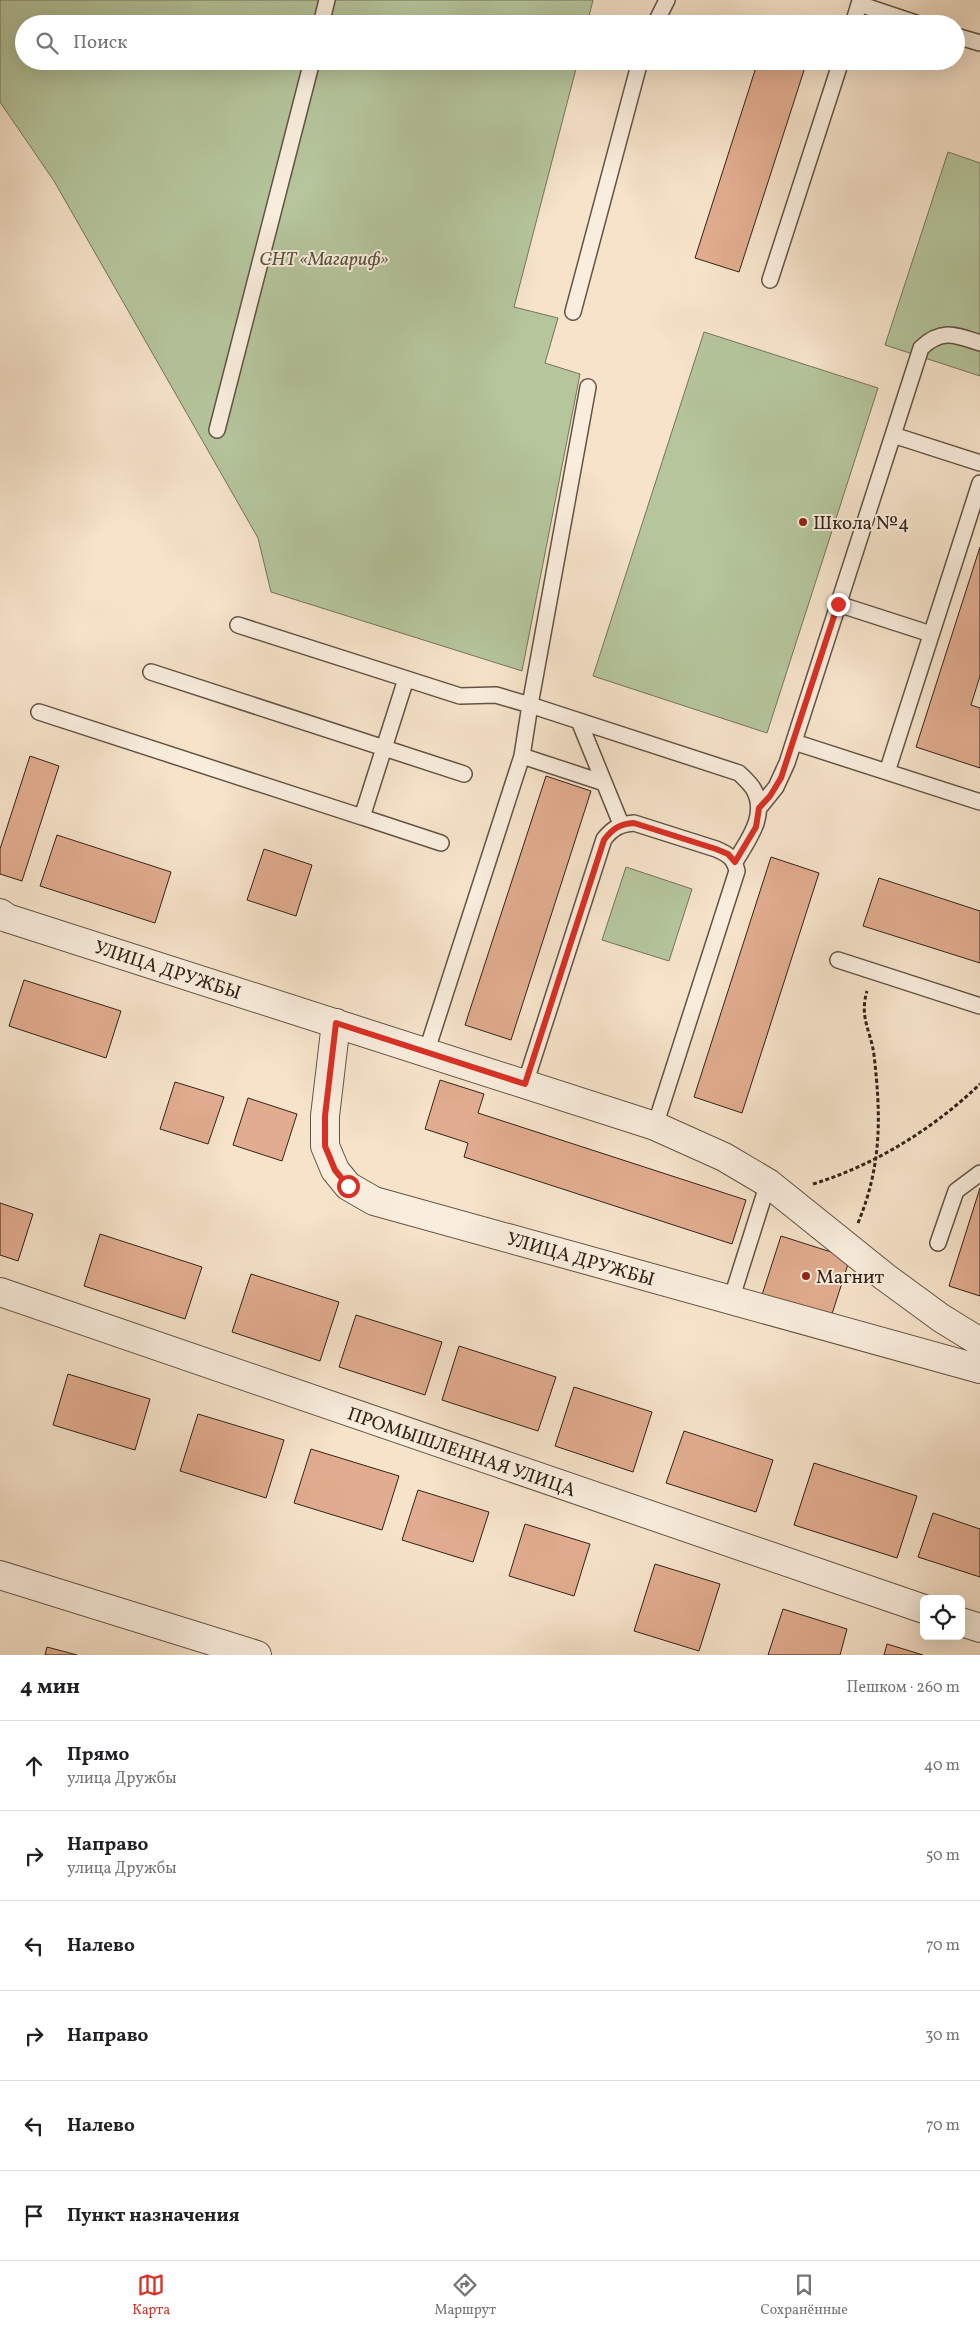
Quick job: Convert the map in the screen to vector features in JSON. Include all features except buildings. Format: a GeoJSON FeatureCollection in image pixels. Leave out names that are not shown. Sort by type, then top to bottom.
{"type":"FeatureCollection","features":[{"type":"Feature","properties":{"kind":"street","name":"УЛИЦА ДРУЖБЫ"},"geometry":{"type":"LineString","coordinates":[[0,913],[8,918],[655,1126],[724,1157],[775,1188],[848,1249],[942,1318],[980,1342]]}},
{"type":"Feature","properties":{"kind":"street","name":"УЛИЦА ДРУЖБЫ"},"geometry":{"type":"LineString","coordinates":[[336,1023],[325,1116],[325,1146],[335,1170],[348,1186],[374,1201],[980,1369]]}},
{"type":"Feature","properties":{"kind":"street","name":"ПРОМЫШЛЕННАЯ УЛИЦА"},"geometry":{"type":"LineString","coordinates":[[0,1292],[920,1608]]}},
{"type":"Feature","properties":{"kind":"street"},"geometry":{"type":"LineString","coordinates":[[0,1575],[247,1652]]}},
{"type":"Feature","properties":{"kind":"street"},"geometry":{"type":"LineString","coordinates":[[965,1623],[980,1628]]}},
{"type":"Feature","properties":{"kind":"lane"},"geometry":{"type":"LineString","coordinates":[[323,15],[327,0]]}},
{"type":"Feature","properties":{"kind":"lane"},"geometry":{"type":"LineString","coordinates":[[660,15],[667,0]]}},
{"type":"Feature","properties":{"kind":"lane"},"geometry":{"type":"LineString","coordinates":[[853,15],[855,2],[893,15]]}},
{"type":"Feature","properties":{"kind":"lane"},"geometry":{"type":"LineString","coordinates":[[965,39],[980,43]]}},
{"type":"Feature","properties":{"kind":"lane"},"geometry":{"type":"LineString","coordinates":[[217,430],[310,70]]}},
{"type":"Feature","properties":{"kind":"lane"},"geometry":{"type":"LineString","coordinates":[[573,312],[638,70]]}},
{"type":"Feature","properties":{"kind":"lane"},"geometry":{"type":"LineString","coordinates":[[770,280],[838,70]]}},
{"type":"Feature","properties":{"kind":"lane"},"geometry":{"type":"LineString","coordinates":[[759,808],[770,796],[781,778],[794,742],[921,348],[930,340],[940,335],[954,335],[980,343]]}},
{"type":"Feature","properties":{"kind":"lane"},"geometry":{"type":"LineString","coordinates":[[426,1053],[522,756],[588,387]]}},
{"type":"Feature","properties":{"kind":"lane"},"geometry":{"type":"LineString","coordinates":[[893,435],[980,463]]}},
{"type":"Feature","properties":{"kind":"lane"},"geometry":{"type":"LineString","coordinates":[[887,772],[980,483]]}},
{"type":"Feature","properties":{"kind":"lane"},"geometry":{"type":"LineString","coordinates":[[838,604],[931,634]]}},
{"type":"Feature","properties":{"kind":"lane"},"geometry":{"type":"LineString","coordinates":[[238,625],[460,696],[496,695],[530,705],[739,773],[754,791],[759,808],[756,827],[735,862]]}},
{"type":"Feature","properties":{"kind":"lane"},"geometry":{"type":"LineString","coordinates":[[151,672],[464,774]]}},
{"type":"Feature","properties":{"kind":"lane"},"geometry":{"type":"LineString","coordinates":[[362,817],[406,679]]}},
{"type":"Feature","properties":{"kind":"lane"},"geometry":{"type":"LineString","coordinates":[[39,712],[441,843]]}},
{"type":"Feature","properties":{"kind":"lane"},"geometry":{"type":"LineString","coordinates":[[579,721],[621,824]]}},
{"type":"Feature","properties":{"kind":"lane"},"geometry":{"type":"LineString","coordinates":[[794,742],[980,802]]}},
{"type":"Feature","properties":{"kind":"lane"},"geometry":{"type":"LineString","coordinates":[[522,756],[604,782]]}},
{"type":"Feature","properties":{"kind":"lane"},"geometry":{"type":"LineString","coordinates":[[525,1084],[604,840],[611,830],[621,824],[634,823],[716,849],[728,854],[735,862],[737,871],[655,1126]]}},
{"type":"Feature","properties":{"kind":"lane"},"geometry":{"type":"LineString","coordinates":[[838,960],[980,1006]]}},
{"type":"Feature","properties":{"kind":"lane"},"geometry":{"type":"LineString","coordinates":[[938,1243],[956,1191],[961,1185],[980,1172]]}},
{"type":"Feature","properties":{"kind":"lane"},"geometry":{"type":"LineString","coordinates":[[731,1300],[775,1188]]}},
{"type":"Feature","properties":{"kind":"path"},"geometry":{"type":"LineString","coordinates":[[848,1249],[866,1204],[877,1158],[880,1104],[873,1051],[863,1010],[873,972]]}},
{"type":"Feature","properties":{"kind":"path"},"geometry":{"type":"LineString","coordinates":[[775,1188],[830,1179],[877,1158],[922,1132],[980,1084]]}},
{"type":"Feature","properties":{"kind":"green space","name":"СНТ «Магариф»"},"geometry":{"type":"Polygon","coordinates":[[[0,0],[593,0],[589,15],[15,15],[15,70],[576,70],[514,307],[558,318],[545,363],[580,374],[522,671],[271,592],[258,538],[54,181],[0,102],[0,0]]]}},
{"type":"Feature","properties":{"kind":"green space"},"geometry":{"type":"Polygon","coordinates":[[[948,152],[980,163],[980,376],[885,345],[948,152]]]}},
{"type":"Feature","properties":{"kind":"green space"},"geometry":{"type":"Polygon","coordinates":[[[704,332],[878,388],[767,733],[593,676],[704,332]]]}},
{"type":"Feature","properties":{"kind":"green space"},"geometry":{"type":"Polygon","coordinates":[[[626,867],[692,889],[669,961],[602,940],[626,867]]]}},
{"type":"Feature","properties":{"kind":"place","name":"Школа №4"},"geometry":{"type":"Point","coordinates":[803,522]}},
{"type":"Feature","properties":{"kind":"place","name":"Магнит"},"geometry":{"type":"Point","coordinates":[806,1276]}},
{"type":"Feature","properties":{"kind":"route"},"geometry":{"type":"LineString","coordinates":[[348,1186],[335,1170],[325,1146],[325,1116],[336,1023],[525,1084],[604,840],[611,830],[621,824],[634,823],[716,849],[728,854],[735,862],[756,827],[759,808],[776,788],[787,763],[838,604]]}}]}
